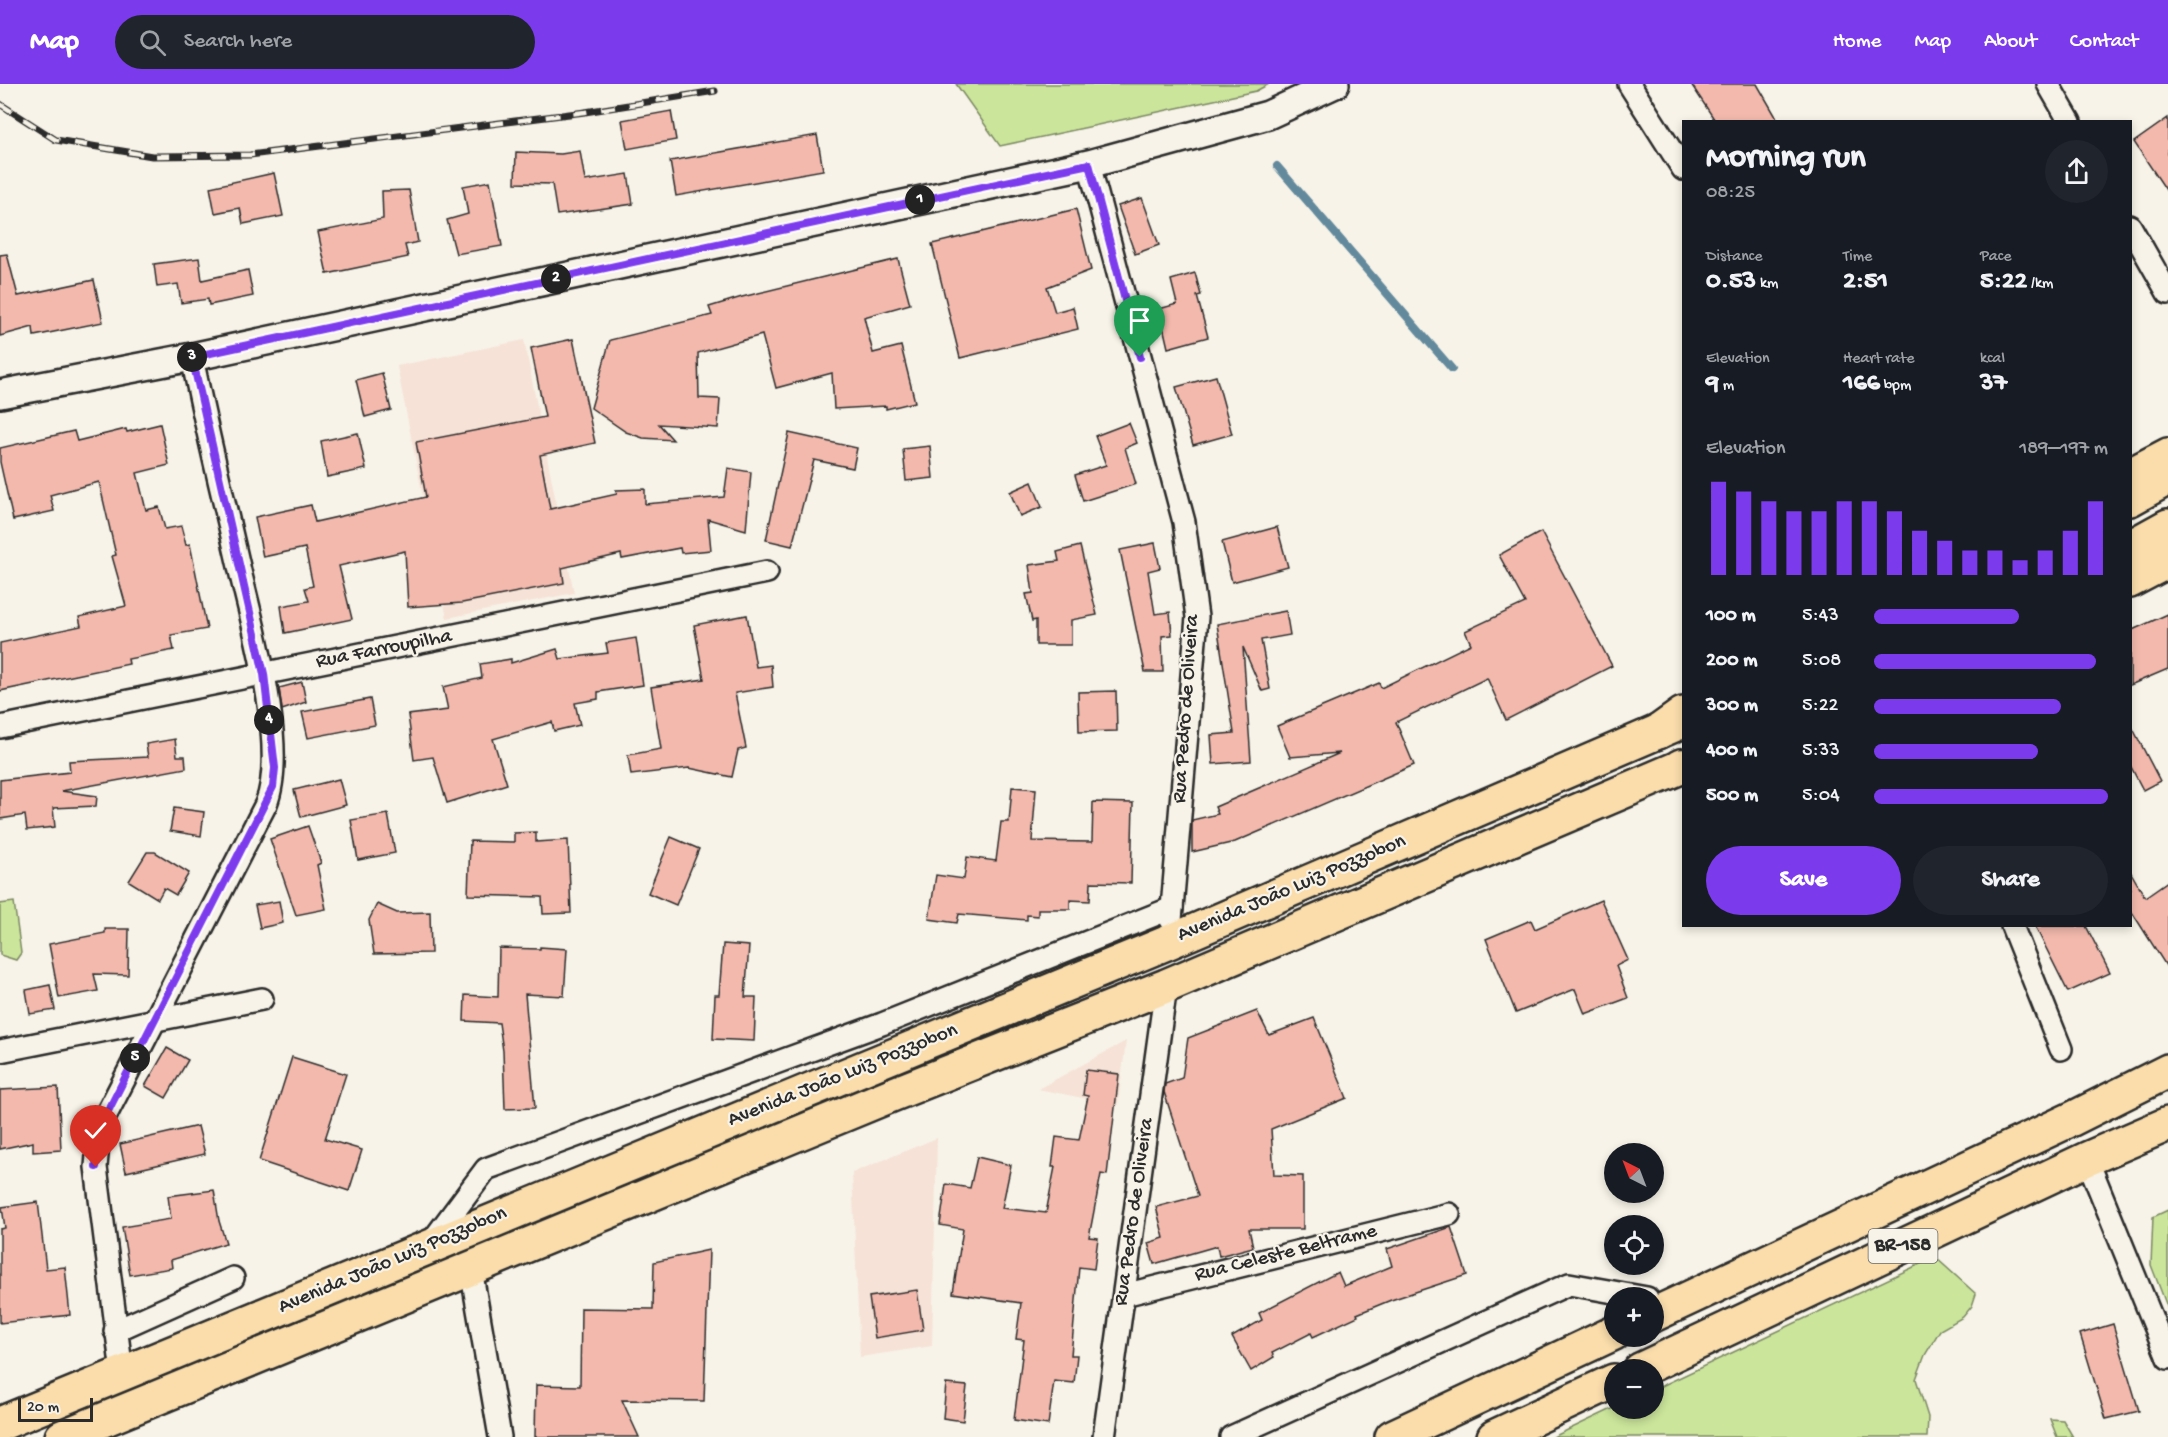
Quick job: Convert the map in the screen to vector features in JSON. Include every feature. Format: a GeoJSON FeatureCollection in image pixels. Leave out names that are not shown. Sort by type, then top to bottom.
{"type":"FeatureCollection","features":[{"type":"Feature","properties":{"kind":"main road"},"geometry":{"type":"LineString","coordinates":[[2132,474],[2168,455]]}},
{"type":"Feature","properties":{"kind":"main road"},"geometry":{"type":"LineString","coordinates":[[2132,498],[2168,478]]}},
{"type":"Feature","properties":{"kind":"main road"},"geometry":{"type":"LineString","coordinates":[[2132,546],[2168,526]]}},
{"type":"Feature","properties":{"kind":"main road"},"geometry":{"type":"LineString","coordinates":[[2132,580],[2168,561]]}},
{"type":"Feature","properties":{"kind":"main road","name":"Avenida João Luiz Pozzobon"},"geometry":{"type":"LineString","coordinates":[[0,1424],[1169,942],[1675,723]]}},
{"type":"Feature","properties":{"kind":"main road","name":"Avenida João Luiz Pozzobon"},"geometry":{"type":"LineString","coordinates":[[62,1437],[95,1431],[471,1269],[894,1094],[1166,986],[1682,766]]}},
{"type":"Feature","properties":{"kind":"main road","name":"BR-158"},"geometry":{"type":"LineString","coordinates":[[1664,1300],[2072,1119],[2168,1071]]}},
{"type":"Feature","properties":{"kind":"main road","name":"BR-158"},"geometry":{"type":"LineString","coordinates":[[1663,1359],[2087,1159],[2168,1124]]}},
{"type":"Feature","properties":{"kind":"main road"},"geometry":{"type":"LineString","coordinates":[[1392,1437],[1604,1338]]}},
{"type":"Feature","properties":{"kind":"main road"},"geometry":{"type":"LineString","coordinates":[[1494,1437],[1604,1386]]}},
{"type":"Feature","properties":{"kind":"street"},"geometry":{"type":"LineString","coordinates":[[0,394],[192,357],[1089,164],[1268,115],[1335,84]]}},
{"type":"Feature","properties":{"kind":"street"},"geometry":{"type":"LineString","coordinates":[[1629,84],[1682,167]]}},
{"type":"Feature","properties":{"kind":"street"},"geometry":{"type":"LineString","coordinates":[[2048,84],[2069,120]]}},
{"type":"Feature","properties":{"kind":"street","name":"Rua Pedro de Oliveira"},"geometry":{"type":"LineString","coordinates":[[1089,164],[1184,522],[1197,617],[1169,942]]}},
{"type":"Feature","properties":{"kind":"street"},"geometry":{"type":"LineString","coordinates":[[2132,230],[2168,293]]}},
{"type":"Feature","properties":{"kind":"street"},"geometry":{"type":"LineString","coordinates":[[122,1373],[96,1167],[98,1144],[105,1117],[273,787],[275,768],[264,674],[192,357]]}},
{"type":"Feature","properties":{"kind":"street","name":"Rua Farroupilha"},"geometry":{"type":"LineString","coordinates":[[0,727],[767,573]]}},
{"type":"Feature","properties":{"kind":"street"},"geometry":{"type":"LineString","coordinates":[[428,1246],[486,1169],[882,1024],[1172,908]]}},
{"type":"Feature","properties":{"kind":"street"},"geometry":{"type":"LineString","coordinates":[[2012,927],[2061,1049]]}},
{"type":"Feature","properties":{"kind":"street","name":"Rua Pedro de Oliveira"},"geometry":{"type":"LineString","coordinates":[[1104,1437],[1166,986]]}},
{"type":"Feature","properties":{"kind":"street"},"geometry":{"type":"LineString","coordinates":[[0,1051],[262,999]]}},
{"type":"Feature","properties":{"kind":"street"},"geometry":{"type":"LineString","coordinates":[[2087,1159],[2168,1358]]}},
{"type":"Feature","properties":{"kind":"street","name":"Rua Celeste Beltrame"},"geometry":{"type":"LineString","coordinates":[[1124,1294],[1449,1214]]}},
{"type":"Feature","properties":{"kind":"street"},"geometry":{"type":"LineString","coordinates":[[471,1269],[500,1437]]}},
{"type":"Feature","properties":{"kind":"street"},"geometry":{"type":"LineString","coordinates":[[115,1331],[233,1278]]}},
{"type":"Feature","properties":{"kind":"street"},"geometry":{"type":"LineString","coordinates":[[1231,1437],[1569,1284],[1604,1291]]}},
{"type":"Feature","properties":{"kind":"shaded area"},"geometry":{"type":"Polygon","coordinates":[[[524,340],[574,593],[447,618],[397,366],[524,340]]]}},
{"type":"Feature","properties":{"kind":"shaded area"},"geometry":{"type":"Polygon","coordinates":[[[1126,1041],[1118,1105],[1038,1089],[1126,1041]]]}},
{"type":"Feature","properties":{"kind":"shaded area"},"geometry":{"type":"Polygon","coordinates":[[[937,1138],[932,1346],[860,1357],[852,1173],[937,1138]]]}},
{"type":"Feature","properties":{"kind":"green space"},"geometry":{"type":"Polygon","coordinates":[[[956,84],[1269,84],[1256,91],[1000,146],[956,84]]]}},
{"type":"Feature","properties":{"kind":"green space"},"geometry":{"type":"Polygon","coordinates":[[[14,902],[21,953],[16,960],[0,955],[0,904],[14,902]]]}},
{"type":"Feature","properties":{"kind":"green space"},"geometry":{"type":"Polygon","coordinates":[[[2168,1210],[2168,1309],[2151,1265],[2153,1217],[2168,1210]]]}},
{"type":"Feature","properties":{"kind":"green space"},"geometry":{"type":"Polygon","coordinates":[[[1935,1257],[1976,1294],[1972,1306],[1963,1317],[1940,1330],[1925,1355],[1916,1379],[1928,1417],[1927,1437],[1553,1437],[1604,1413],[1604,1419],[1664,1419],[1664,1385],[1935,1257]]]}},
{"type":"Feature","properties":{"kind":"green space"},"geometry":{"type":"Polygon","coordinates":[[[2050,1419],[2063,1420],[2073,1437],[2057,1437],[2050,1419]]]}},
{"type":"Feature","properties":{"kind":"building"},"geometry":{"type":"Polygon","coordinates":[[[1691,84],[1757,84],[1778,120],[1715,120],[1691,84]]]}},
{"type":"Feature","properties":{"kind":"building"},"geometry":{"type":"Polygon","coordinates":[[[671,111],[676,140],[627,149],[622,120],[671,111]]]}},
{"type":"Feature","properties":{"kind":"building"},"geometry":{"type":"Polygon","coordinates":[[[2168,118],[2168,193],[2134,142],[2168,118]]]}},
{"type":"Feature","properties":{"kind":"building"},"geometry":{"type":"Polygon","coordinates":[[[817,135],[823,170],[676,196],[670,161],[817,135]]]}},
{"type":"Feature","properties":{"kind":"building"},"geometry":{"type":"Polygon","coordinates":[[[580,151],[585,181],[628,174],[633,204],[557,215],[552,184],[515,183],[516,152],[561,154],[580,151]]]}},
{"type":"Feature","properties":{"kind":"building"},"geometry":{"type":"Polygon","coordinates":[[[274,173],[283,216],[243,224],[240,208],[215,213],[210,187],[274,173]]]}},
{"type":"Feature","properties":{"kind":"building"},"geometry":{"type":"Polygon","coordinates":[[[490,181],[502,246],[456,254],[447,220],[468,214],[463,186],[490,181]]]}},
{"type":"Feature","properties":{"kind":"building"},"geometry":{"type":"Polygon","coordinates":[[[409,190],[418,242],[405,245],[408,257],[327,274],[318,232],[383,219],[382,191],[409,190]]]}},
{"type":"Feature","properties":{"kind":"building"},"geometry":{"type":"Polygon","coordinates":[[[1142,198],[1159,245],[1135,254],[1118,206],[1142,198]]]}},
{"type":"Feature","properties":{"kind":"building"},"geometry":{"type":"Polygon","coordinates":[[[1076,209],[1091,270],[1047,287],[1055,312],[1073,307],[1078,329],[960,358],[932,244],[1076,209]]]}},
{"type":"Feature","properties":{"kind":"building"},"geometry":{"type":"Polygon","coordinates":[[[7,254],[18,296],[94,280],[103,322],[34,336],[33,327],[0,336],[0,255],[7,254]]]}},
{"type":"Feature","properties":{"kind":"building"},"geometry":{"type":"Polygon","coordinates":[[[199,258],[202,280],[248,270],[253,296],[209,305],[208,299],[181,303],[178,284],[157,287],[154,264],[199,258]]]}},
{"type":"Feature","properties":{"kind":"building"},"geometry":{"type":"Polygon","coordinates":[[[898,259],[910,304],[864,317],[873,353],[901,346],[915,402],[886,409],[886,406],[834,409],[832,373],[776,388],[762,335],[698,353],[699,398],[720,399],[718,428],[659,424],[673,440],[643,438],[626,432],[591,408],[610,340],[712,315],[709,307],[742,297],[898,259]]]}},
{"type":"Feature","properties":{"kind":"building"},"geometry":{"type":"Polygon","coordinates":[[[1195,273],[1201,295],[1197,296],[1208,337],[1168,348],[1159,309],[1177,304],[1171,280],[1195,273]]]}},
{"type":"Feature","properties":{"kind":"building"},"geometry":{"type":"Polygon","coordinates":[[[573,339],[595,443],[540,455],[550,509],[617,494],[616,490],[645,489],[645,504],[724,497],[728,468],[751,472],[746,530],[708,519],[711,550],[681,553],[680,548],[622,559],[621,554],[562,568],[564,583],[462,603],[408,607],[405,551],[339,566],[352,619],[285,633],[281,606],[309,601],[305,588],[313,586],[305,548],[263,557],[255,517],[311,505],[315,522],[426,497],[416,442],[545,417],[531,348],[573,339]]]}},
{"type":"Feature","properties":{"kind":"building"},"geometry":{"type":"Polygon","coordinates":[[[382,373],[391,410],[365,417],[356,380],[382,373]]]}},
{"type":"Feature","properties":{"kind":"building"},"geometry":{"type":"Polygon","coordinates":[[[1216,376],[1232,434],[1193,445],[1176,387],[1216,376]]]}},
{"type":"Feature","properties":{"kind":"building"},"geometry":{"type":"Polygon","coordinates":[[[1129,423],[1137,443],[1125,448],[1136,484],[1083,501],[1075,475],[1106,465],[1095,436],[1129,423]]]}},
{"type":"Feature","properties":{"kind":"building"},"geometry":{"type":"Polygon","coordinates":[[[160,424],[169,465],[137,473],[146,510],[159,507],[165,529],[181,526],[186,545],[190,544],[207,629],[171,635],[174,650],[128,659],[129,664],[0,691],[0,643],[81,626],[79,617],[126,606],[112,556],[116,555],[99,482],[50,495],[54,511],[13,520],[0,462],[0,448],[74,431],[77,441],[126,429],[127,432],[160,424]]]}},
{"type":"Feature","properties":{"kind":"building"},"geometry":{"type":"Polygon","coordinates":[[[358,433],[366,469],[327,477],[321,441],[358,433]]]}},
{"type":"Feature","properties":{"kind":"building"},"geometry":{"type":"Polygon","coordinates":[[[789,433],[857,448],[853,468],[814,460],[792,546],[766,540],[789,433]]]}},
{"type":"Feature","properties":{"kind":"building"},"geometry":{"type":"Polygon","coordinates":[[[930,446],[933,478],[906,481],[903,449],[930,446]]]}},
{"type":"Feature","properties":{"kind":"building"},"geometry":{"type":"Polygon","coordinates":[[[1032,482],[1042,507],[1020,516],[1010,492],[1032,482]]]}},
{"type":"Feature","properties":{"kind":"building"},"geometry":{"type":"Polygon","coordinates":[[[1277,527],[1288,567],[1232,582],[1222,542],[1277,527]]]}},
{"type":"Feature","properties":{"kind":"building"},"geometry":{"type":"Polygon","coordinates":[[[1541,532],[1612,666],[1506,720],[1487,678],[1396,722],[1414,765],[1235,842],[1192,852],[1192,820],[1218,814],[1215,807],[1340,753],[1290,757],[1277,726],[1379,683],[1381,688],[1471,644],[1465,631],[1525,603],[1499,555],[1541,532]]]}},
{"type":"Feature","properties":{"kind":"building"},"geometry":{"type":"Polygon","coordinates":[[[1155,543],[1160,568],[1148,571],[1155,614],[1170,612],[1172,635],[1162,636],[1163,672],[1145,672],[1120,550],[1155,543]]]}},
{"type":"Feature","properties":{"kind":"building"},"geometry":{"type":"Polygon","coordinates":[[[1080,546],[1097,615],[1071,620],[1071,645],[1036,645],[1036,620],[1032,621],[1026,594],[1033,593],[1029,565],[1059,561],[1057,552],[1080,546]]]}},
{"type":"Feature","properties":{"kind":"building"},"geometry":{"type":"Polygon","coordinates":[[[1286,611],[1290,635],[1261,640],[1270,689],[1262,691],[1243,647],[1251,761],[1213,764],[1211,735],[1234,733],[1217,624],[1286,611]]]}},
{"type":"Feature","properties":{"kind":"building"},"geometry":{"type":"Polygon","coordinates":[[[2168,614],[2168,669],[2132,684],[2132,630],[2168,614]]]}},
{"type":"Feature","properties":{"kind":"building"},"geometry":{"type":"Polygon","coordinates":[[[747,615],[756,667],[771,665],[773,687],[735,693],[746,748],[738,750],[732,777],[689,768],[631,775],[628,755],[661,749],[651,687],[704,679],[694,625],[747,615]]]}},
{"type":"Feature","properties":{"kind":"building"},"geometry":{"type":"Polygon","coordinates":[[[636,638],[643,685],[598,692],[598,699],[575,703],[580,725],[554,731],[552,722],[493,739],[507,784],[447,803],[433,757],[414,760],[408,715],[448,710],[443,687],[482,678],[480,664],[511,659],[511,663],[557,649],[560,659],[608,653],[606,643],[636,638]]]}},
{"type":"Feature","properties":{"kind":"building"},"geometry":{"type":"Polygon","coordinates":[[[302,682],[306,702],[282,710],[279,688],[302,682]]]}},
{"type":"Feature","properties":{"kind":"building"},"geometry":{"type":"Polygon","coordinates":[[[1116,691],[1117,731],[1079,732],[1078,692],[1116,691]]]}},
{"type":"Feature","properties":{"kind":"building"},"geometry":{"type":"Polygon","coordinates":[[[370,699],[375,725],[308,738],[302,712],[370,699]]]}},
{"type":"Feature","properties":{"kind":"building"},"geometry":{"type":"Polygon","coordinates":[[[2132,727],[2160,781],[2143,790],[2132,769],[2132,727]]]}},
{"type":"Feature","properties":{"kind":"building"},"geometry":{"type":"Polygon","coordinates":[[[175,739],[177,756],[185,756],[186,768],[61,791],[97,796],[96,806],[53,808],[55,827],[27,830],[25,815],[0,819],[0,780],[70,772],[69,761],[148,757],[146,744],[175,739]]]}},
{"type":"Feature","properties":{"kind":"building"},"geometry":{"type":"Polygon","coordinates":[[[339,779],[346,805],[301,817],[294,790],[339,779]]]}},
{"type":"Feature","properties":{"kind":"building"},"geometry":{"type":"Polygon","coordinates":[[[1012,787],[1036,789],[1032,841],[1092,842],[1093,802],[1133,803],[1131,883],[1091,882],[1090,901],[1070,900],[1070,909],[1038,909],[1038,916],[1027,915],[1027,920],[959,914],[957,923],[929,919],[936,875],[964,879],[967,857],[996,861],[1001,822],[1009,822],[1012,787]]]}},
{"type":"Feature","properties":{"kind":"building"},"geometry":{"type":"Polygon","coordinates":[[[174,808],[204,812],[201,836],[170,831],[174,808]]]}},
{"type":"Feature","properties":{"kind":"building"},"geometry":{"type":"Polygon","coordinates":[[[388,814],[395,853],[358,860],[351,820],[388,814]]]}},
{"type":"Feature","properties":{"kind":"building"},"geometry":{"type":"Polygon","coordinates":[[[308,826],[321,863],[317,865],[326,909],[296,915],[270,839],[308,826]]]}},
{"type":"Feature","properties":{"kind":"building"},"geometry":{"type":"Polygon","coordinates":[[[536,832],[536,842],[568,840],[571,913],[543,914],[542,897],[468,895],[470,841],[514,842],[514,833],[536,832]]]}},
{"type":"Feature","properties":{"kind":"building"},"geometry":{"type":"Polygon","coordinates":[[[671,837],[699,849],[676,905],[648,893],[671,837]]]}},
{"type":"Feature","properties":{"kind":"building"},"geometry":{"type":"Polygon","coordinates":[[[147,852],[155,852],[189,873],[176,895],[164,888],[158,899],[129,881],[147,852]]]}},
{"type":"Feature","properties":{"kind":"building"},"geometry":{"type":"Polygon","coordinates":[[[2132,874],[2145,897],[2168,881],[2168,969],[2132,912],[2132,874]]]}},
{"type":"Feature","properties":{"kind":"building"},"geometry":{"type":"Polygon","coordinates":[[[1601,900],[1628,960],[1616,966],[1628,998],[1585,1014],[1575,989],[1516,1013],[1486,939],[1531,920],[1535,929],[1601,900]]]}},
{"type":"Feature","properties":{"kind":"building"},"geometry":{"type":"Polygon","coordinates":[[[279,901],[283,923],[260,928],[255,905],[279,901]]]}},
{"type":"Feature","properties":{"kind":"building"},"geometry":{"type":"Polygon","coordinates":[[[377,904],[397,913],[430,912],[431,953],[374,954],[369,920],[377,904]]]}},
{"type":"Feature","properties":{"kind":"building"},"geometry":{"type":"Polygon","coordinates":[[[2036,927],[2087,927],[2110,973],[2068,992],[2036,927]]]}},
{"type":"Feature","properties":{"kind":"building"},"geometry":{"type":"Polygon","coordinates":[[[105,929],[129,929],[128,975],[94,974],[98,991],[59,998],[49,944],[105,933],[105,929]]]}},
{"type":"Feature","properties":{"kind":"building"},"geometry":{"type":"Polygon","coordinates":[[[723,944],[749,946],[745,997],[756,997],[754,1041],[713,1039],[715,995],[719,995],[723,944]]]}},
{"type":"Feature","properties":{"kind":"building"},"geometry":{"type":"Polygon","coordinates":[[[540,947],[567,949],[564,996],[525,994],[535,1108],[505,1109],[503,1051],[499,1023],[464,1021],[465,995],[498,997],[499,948],[540,949],[540,947]]]}},
{"type":"Feature","properties":{"kind":"building"},"geometry":{"type":"Polygon","coordinates":[[[50,985],[55,1010],[30,1014],[26,990],[50,985]]]}},
{"type":"Feature","properties":{"kind":"building"},"geometry":{"type":"Polygon","coordinates":[[[1257,1011],[1269,1035],[1314,1018],[1347,1098],[1271,1129],[1274,1175],[1303,1176],[1303,1229],[1249,1229],[1253,1247],[1219,1256],[1217,1246],[1154,1264],[1148,1243],[1164,1238],[1156,1207],[1198,1196],[1164,1092],[1165,1084],[1182,1078],[1188,1038],[1257,1011]]]}},
{"type":"Feature","properties":{"kind":"building"},"geometry":{"type":"Polygon","coordinates":[[[167,1048],[188,1060],[166,1098],[145,1086],[167,1048]]]}},
{"type":"Feature","properties":{"kind":"building"},"geometry":{"type":"Polygon","coordinates":[[[292,1057],[346,1074],[325,1139],[362,1150],[349,1191],[259,1161],[292,1057]]]}},
{"type":"Feature","properties":{"kind":"building"},"geometry":{"type":"Polygon","coordinates":[[[1086,1070],[1119,1074],[1107,1175],[1101,1174],[1089,1237],[1098,1238],[1094,1269],[1079,1267],[1071,1355],[1077,1355],[1074,1383],[1054,1381],[1048,1425],[1014,1420],[1024,1340],[1016,1339],[1021,1303],[953,1293],[963,1229],[940,1225],[946,1184],[970,1188],[977,1157],[1011,1165],[1002,1208],[1046,1213],[1055,1167],[1052,1167],[1056,1137],[1079,1140],[1088,1096],[1083,1095],[1086,1070]]]}},
{"type":"Feature","properties":{"kind":"building"},"geometry":{"type":"Polygon","coordinates":[[[58,1087],[61,1150],[33,1152],[33,1142],[0,1149],[0,1090],[58,1087]]]}},
{"type":"Feature","properties":{"kind":"building"},"geometry":{"type":"Polygon","coordinates":[[[198,1126],[205,1154],[126,1172],[120,1144],[198,1126]]]}},
{"type":"Feature","properties":{"kind":"building"},"geometry":{"type":"Polygon","coordinates":[[[214,1190],[219,1221],[226,1243],[171,1260],[172,1268],[130,1275],[122,1227],[171,1219],[168,1196],[214,1190]]]}},
{"type":"Feature","properties":{"kind":"building"},"geometry":{"type":"Polygon","coordinates":[[[38,1202],[46,1269],[65,1267],[70,1315],[0,1323],[0,1229],[5,1228],[2,1207],[38,1202]]]}},
{"type":"Feature","properties":{"kind":"building"},"geometry":{"type":"Polygon","coordinates":[[[1451,1227],[1467,1275],[1391,1300],[1357,1314],[1358,1316],[1313,1337],[1311,1333],[1272,1353],[1274,1357],[1251,1371],[1232,1337],[1262,1320],[1259,1313],[1338,1272],[1344,1286],[1392,1266],[1387,1249],[1451,1227]]]}},
{"type":"Feature","properties":{"kind":"building"},"geometry":{"type":"Polygon","coordinates":[[[709,1250],[704,1401],[622,1400],[639,1437],[535,1437],[536,1385],[580,1386],[581,1308],[653,1309],[654,1262],[709,1250]]]}},
{"type":"Feature","properties":{"kind":"building"},"geometry":{"type":"Polygon","coordinates":[[[917,1290],[923,1330],[875,1338],[869,1297],[917,1290]]]}},
{"type":"Feature","properties":{"kind":"building"},"geometry":{"type":"Polygon","coordinates":[[[2113,1324],[2139,1411],[2106,1419],[2080,1334],[2113,1324]]]}},
{"type":"Feature","properties":{"kind":"building"},"geometry":{"type":"Polygon","coordinates":[[[946,1384],[967,1386],[963,1421],[943,1418],[946,1384]]]}},
{"type":"Feature","properties":{"kind":"waterway"},"geometry":{"type":"LineString","coordinates":[[1277,166],[1452,369]]}},
{"type":"Feature","properties":{"kind":"railway"},"geometry":{"type":"LineString","coordinates":[[0,104],[56,140],[152,156],[250,155],[585,112],[715,91]]}},
{"type":"Feature","properties":{"kind":"route"},"geometry":{"type":"LineString","coordinates":[[96,1167],[98,1144],[105,1117],[273,787],[275,768],[264,674],[192,357],[1089,164],[1140,357]]}}]}
